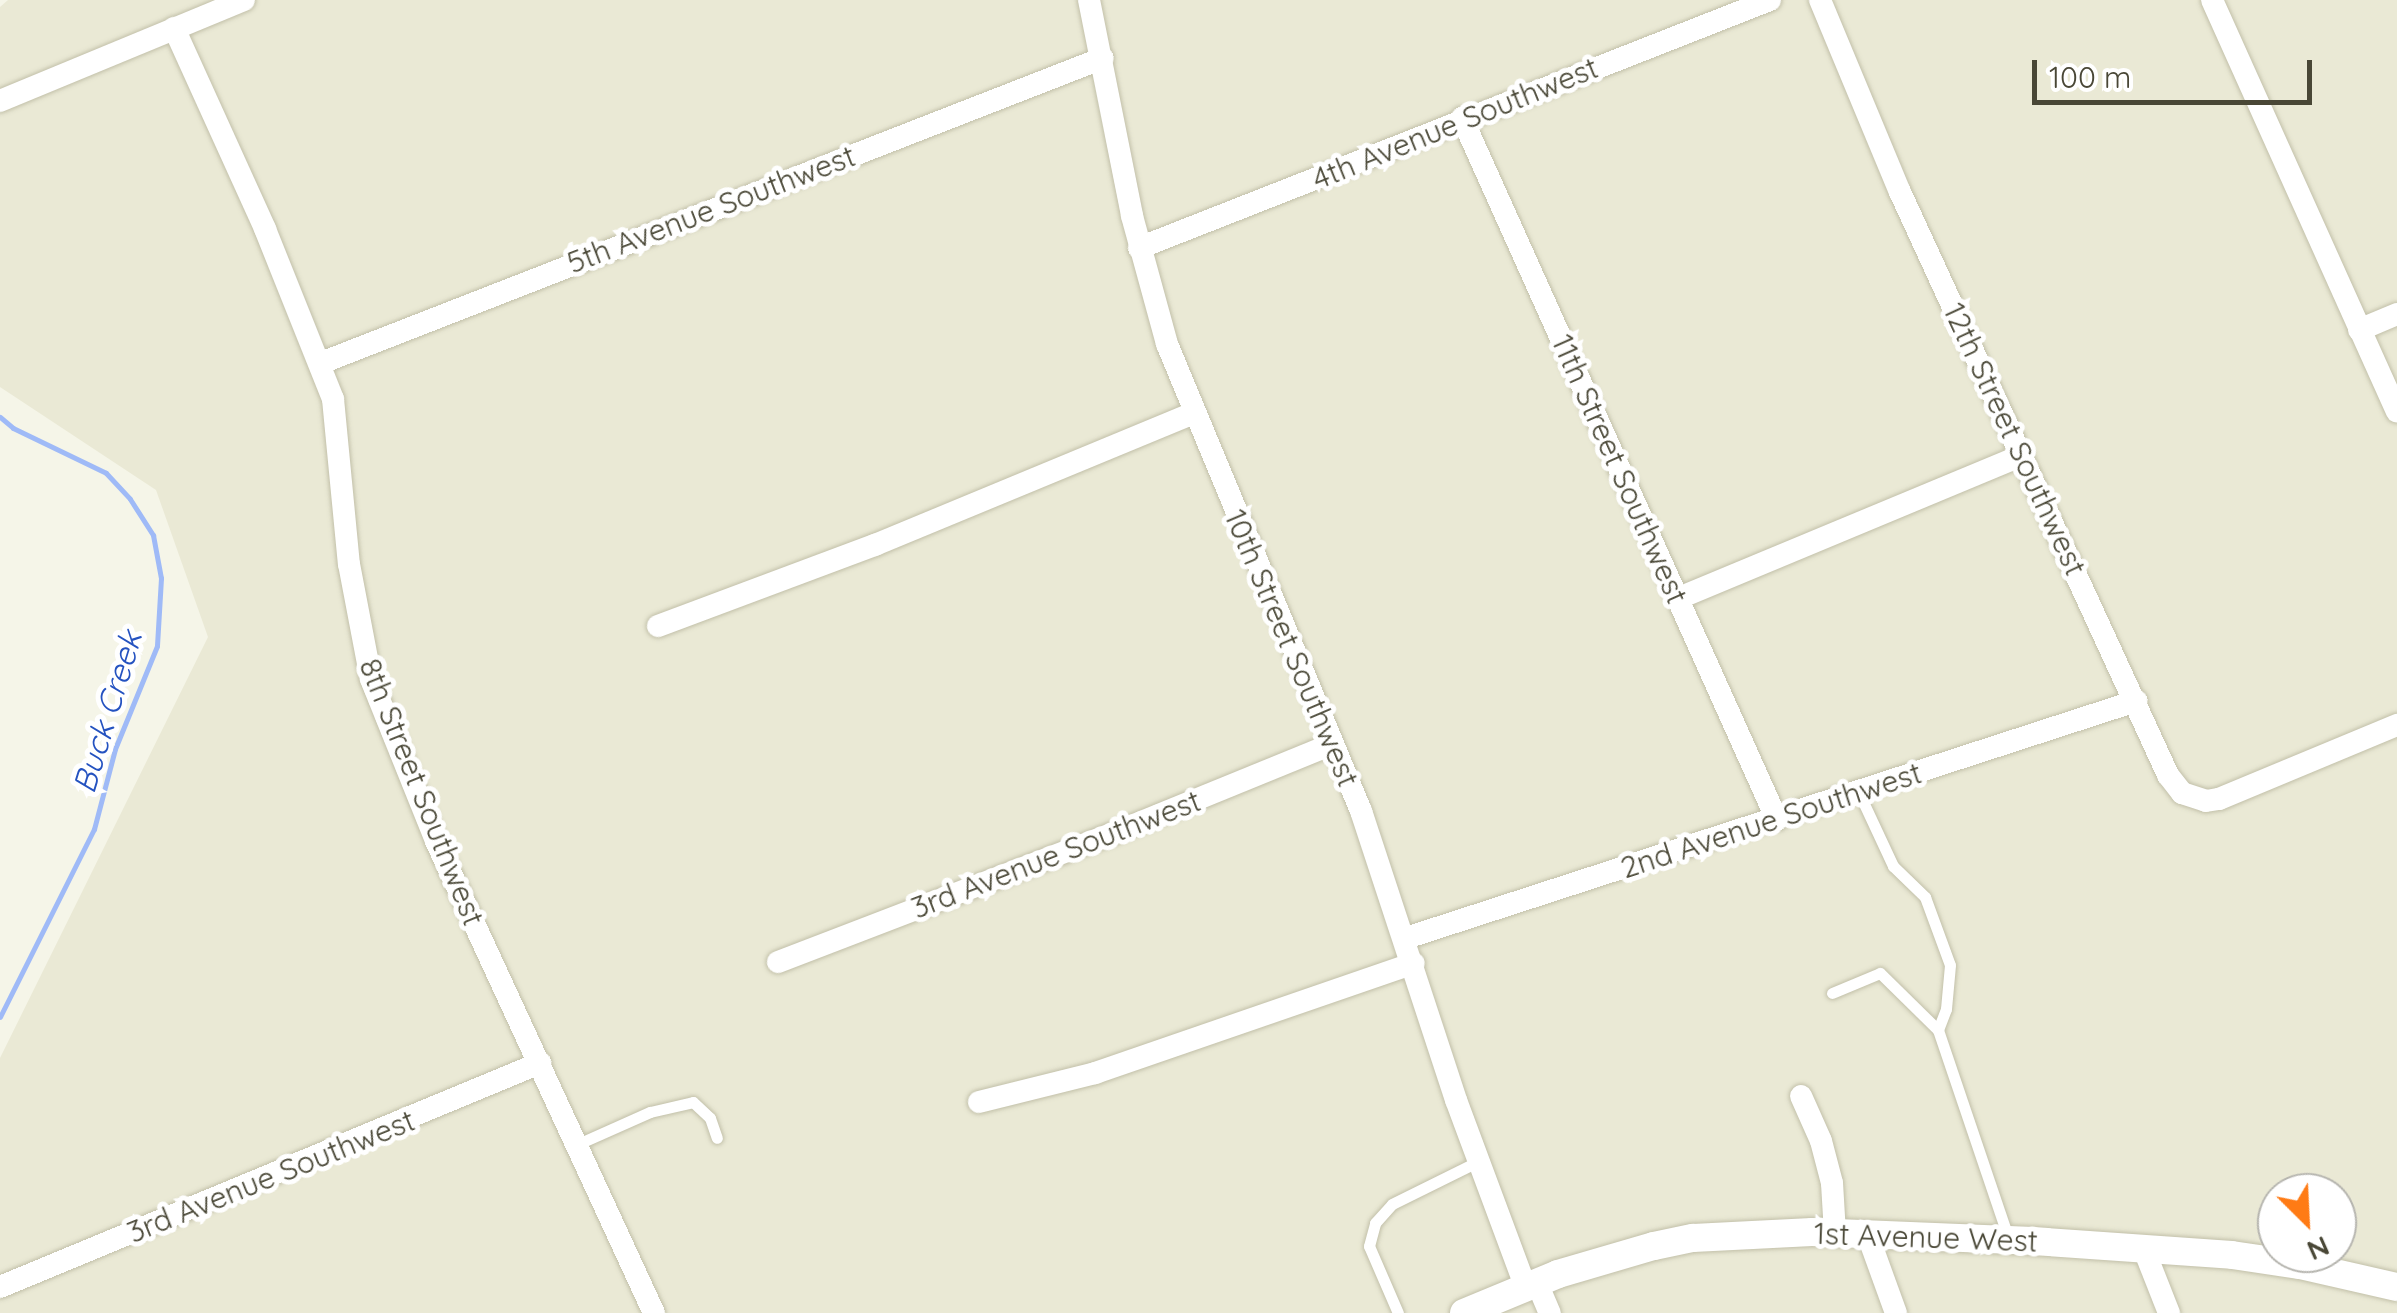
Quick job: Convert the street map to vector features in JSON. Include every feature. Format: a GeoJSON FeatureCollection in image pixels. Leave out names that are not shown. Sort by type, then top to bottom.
{"type":"FeatureCollection","features":[{"type":"Feature","properties":{"kind":"street"},"geometry":{"type":"LineString","coordinates":[[0,101],[244,0]]}},
{"type":"Feature","properties":{"kind":"street","name":"10th Street Southwest"},"geometry":{"type":"LineString","coordinates":[[1090,0],[1140,248],[1194,413],[1332,744],[1406,938],[1478,1161],[1532,1285],[1550,1313]]}},
{"type":"Feature","properties":{"kind":"street","name":"4th Avenue Southwest"},"geometry":{"type":"LineString","coordinates":[[1140,248],[1462,118],[1770,0]]}},
{"type":"Feature","properties":{"kind":"street","name":"12th Street Southwest"},"geometry":{"type":"LineString","coordinates":[[1820,0],[1900,192],[2168,775],[2182,793],[2220,799],[2397,725]]}},
{"type":"Feature","properties":{"kind":"street"},"geometry":{"type":"LineString","coordinates":[[2215,1],[2397,411]]}},
{"type":"Feature","properties":{"kind":"street","name":"8th Street Southwest"},"geometry":{"type":"LineString","coordinates":[[174,28],[321,362],[333,399],[350,564],[372,679],[436,841],[654,1313]]}},
{"type":"Feature","properties":{"kind":"street","name":"5th Avenue Southwest"},"geometry":{"type":"LineString","coordinates":[[321,362],[1103,58]]}},
{"type":"Feature","properties":{"kind":"street","name":"11th Street Southwest"},"geometry":{"type":"LineString","coordinates":[[1462,118],[1777,820]]}},
{"type":"Feature","properties":{"kind":"street"},"geometry":{"type":"LineString","coordinates":[[2359,330],[2397,314]]}},
{"type":"Feature","properties":{"kind":"street"},"geometry":{"type":"LineString","coordinates":[[658,626],[875,546],[1194,413]]}},
{"type":"Feature","properties":{"kind":"street"},"geometry":{"type":"LineString","coordinates":[[1679,598],[2022,454]]}},
{"type":"Feature","properties":{"kind":"street","name":"2nd Avenue Southwest"},"geometry":{"type":"LineString","coordinates":[[1406,938],[2136,701]]}},
{"type":"Feature","properties":{"kind":"street","name":"3rd Avenue Southwest"},"geometry":{"type":"LineString","coordinates":[[778,962],[1112,834],[1332,744]]}},
{"type":"Feature","properties":{"kind":"street"},"geometry":{"type":"LineString","coordinates":[[979,1102],[1112,1068],[1414,962]]}},
{"type":"Feature","properties":{"kind":"street","name":"3rd Avenue Southwest"},"geometry":{"type":"LineString","coordinates":[[0,1287],[540,1063]]}},
{"type":"Feature","properties":{"kind":"street"},"geometry":{"type":"LineString","coordinates":[[1801,1096],[1821,1142],[1832,1183],[1834,1232]]}},
{"type":"Feature","properties":{"kind":"street","name":"1st Avenue West"},"geometry":{"type":"LineString","coordinates":[[1464,1313],[1624,1254],[1693,1238],[1834,1232],[2143,1247],[2300,1265],[2397,1287]]}},
{"type":"Feature","properties":{"kind":"street"},"geometry":{"type":"LineString","coordinates":[[1867,1233],[1896,1313]]}},
{"type":"Feature","properties":{"kind":"street"},"geometry":{"type":"LineString","coordinates":[[2143,1247],[2169,1313]]}},
{"type":"Feature","properties":{"kind":"lane"},"geometry":{"type":"LineString","coordinates":[[1859,793],[1892,866],[1925,897],[1950,965],[1946,1008],[1938,1030]]}},
{"type":"Feature","properties":{"kind":"lane"},"geometry":{"type":"LineString","coordinates":[[1832,993],[1880,972],[1938,1030],[2009,1240]]}},
{"type":"Feature","properties":{"kind":"lane"},"geometry":{"type":"LineString","coordinates":[[578,1144],[650,1112],[693,1102],[710,1118],[717,1138]]}},
{"type":"Feature","properties":{"kind":"lane"},"geometry":{"type":"LineString","coordinates":[[1398,1313],[1369,1246],[1375,1223],[1392,1204],[1478,1161]]}},
{"type":"Feature","properties":{"kind":"shaded area"},"geometry":{"type":"Polygon","coordinates":[[[8,0],[2397,0],[2397,1313],[0,1313],[0,1058],[208,637],[156,490],[0,387],[0,7],[8,0]]]}},
{"type":"Feature","properties":{"kind":"waterway","name":"Buck Creek"},"geometry":{"type":"LineString","coordinates":[[0,417],[13,428],[106,473],[130,499],[153,535],[161,578],[157,646],[115,749],[94,829],[0,1017]]}}]}
